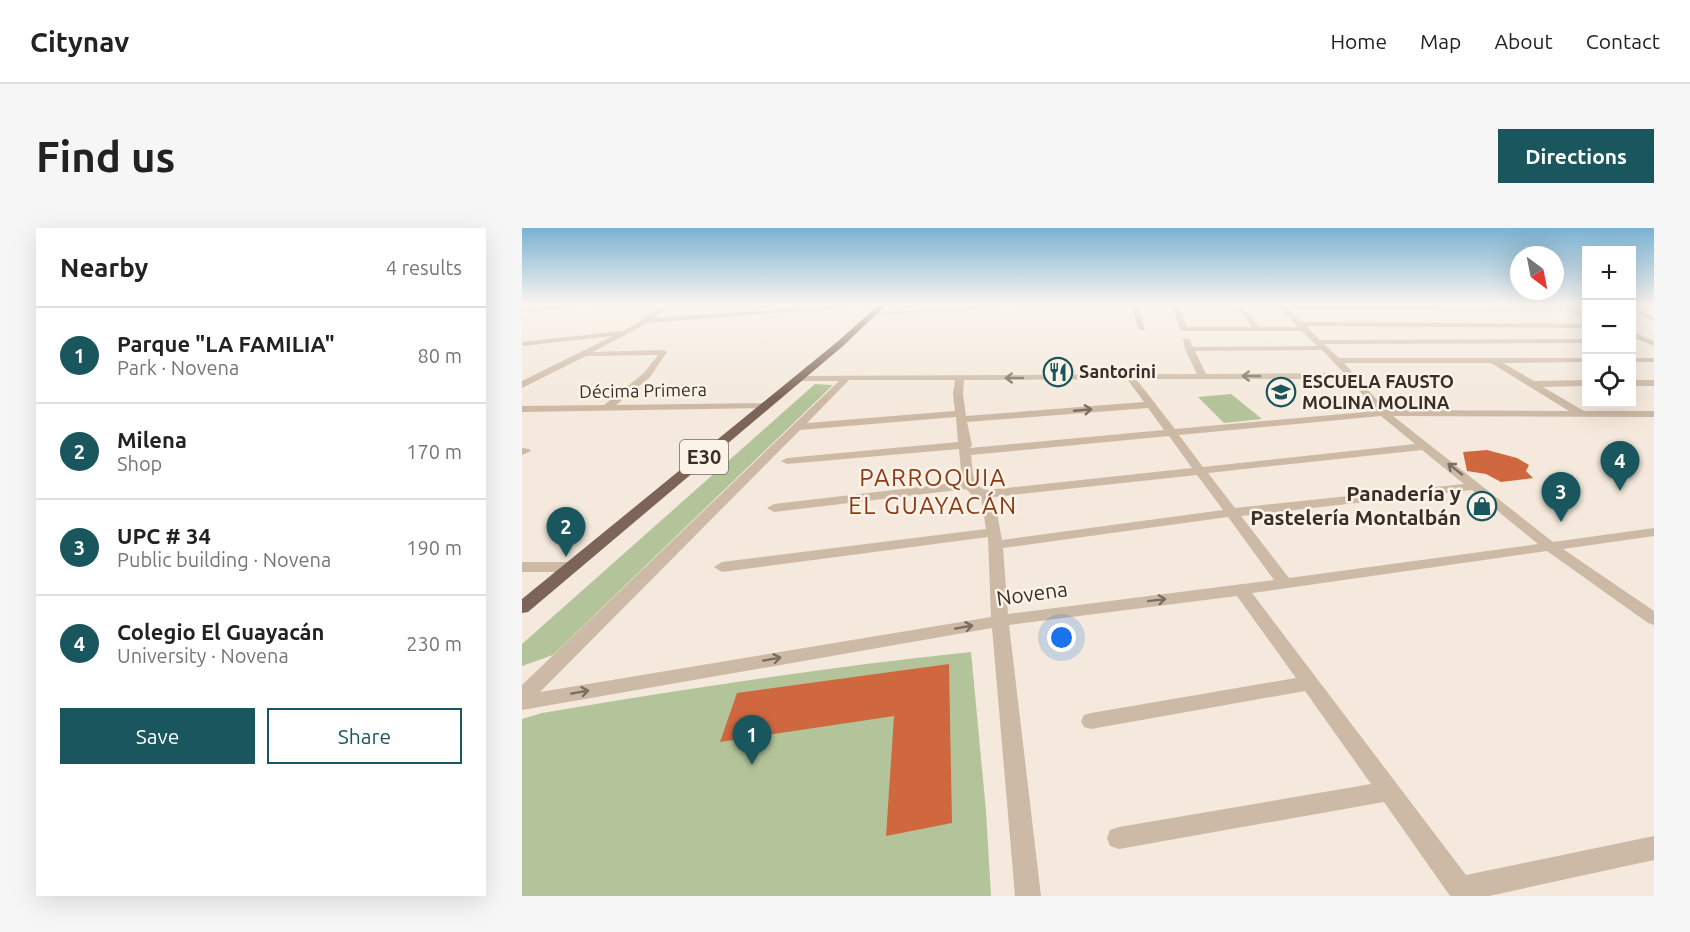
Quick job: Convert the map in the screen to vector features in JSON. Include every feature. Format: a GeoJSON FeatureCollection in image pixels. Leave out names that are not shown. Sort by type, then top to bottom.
{"type":"FeatureCollection","features":[{"type":"Feature","properties":{"kind":"main road","name":"E30"},"geometry":{"type":"LineString","coordinates":[[522,608],[848,335]]}},
{"type":"Feature","properties":{"kind":"street"},"geometry":{"type":"LineString","coordinates":[[522,344],[590,335]]}},
{"type":"Feature","properties":{"kind":"street"},"geometry":{"type":"LineString","coordinates":[[522,385],[623,335]]}},
{"type":"Feature","properties":{"kind":"street"},"geometry":{"type":"LineString","coordinates":[[1186,335],[1189,349],[1203,377]]}},
{"type":"Feature","properties":{"kind":"street"},"geometry":{"type":"LineString","coordinates":[[1311,335],[1352,376],[1383,412],[1549,546],[1654,619]]}},
{"type":"Feature","properties":{"kind":"street"},"geometry":{"type":"LineString","coordinates":[[1491,335],[1533,360]]}},
{"type":"Feature","properties":{"kind":"street"},"geometry":{"type":"LineString","coordinates":[[1636,336],[1651,342]]}},
{"type":"Feature","properties":{"kind":"street"},"geometry":{"type":"LineString","coordinates":[[1189,349],[1582,341]]}},
{"type":"Feature","properties":{"kind":"street"},"geometry":{"type":"LineString","coordinates":[[1636,341],[1651,342]]}},
{"type":"Feature","properties":{"kind":"street"},"geometry":{"type":"LineString","coordinates":[[582,356],[663,352],[660,360],[645,376],[606,408]]}},
{"type":"Feature","properties":{"kind":"street"},"geometry":{"type":"LineString","coordinates":[[1492,360],[1583,415]]}},
{"type":"Feature","properties":{"kind":"street"},"geometry":{"type":"LineString","coordinates":[[1337,361],[1582,360]]}},
{"type":"Feature","properties":{"kind":"street"},"geometry":{"type":"LineString","coordinates":[[1636,360],[1654,360]]}},
{"type":"Feature","properties":{"kind":"street"},"geometry":{"type":"LineString","coordinates":[[798,378],[1352,376]]}},
{"type":"Feature","properties":{"kind":"street"},"geometry":{"type":"LineString","coordinates":[[1130,378],[1284,583]]}},
{"type":"Feature","properties":{"kind":"street"},"geometry":{"type":"LineString","coordinates":[[522,697],[846,379]]}},
{"type":"Feature","properties":{"kind":"street"},"geometry":{"type":"LineString","coordinates":[[960,379],[958,394],[967,448],[969,485],[976,492],[987,494],[1425,446]]}},
{"type":"Feature","properties":{"kind":"street"},"geometry":{"type":"LineString","coordinates":[[1531,384],[1582,383]]}},
{"type":"Feature","properties":{"kind":"street"},"geometry":{"type":"LineString","coordinates":[[1636,383],[1654,383]]}},
{"type":"Feature","properties":{"kind":"street"},"geometry":{"type":"LineString","coordinates":[[797,427],[1150,405]]}},
{"type":"Feature","properties":{"kind":"street","name":"Décima Primera"},"geometry":{"type":"LineString","coordinates":[[522,409],[765,406]]}},
{"type":"Feature","properties":{"kind":"street"},"geometry":{"type":"LineString","coordinates":[[787,461],[1170,432],[1383,412],[1654,414]]}},
{"type":"Feature","properties":{"kind":"street"},"geometry":{"type":"LineString","coordinates":[[774,508],[969,485]]}},
{"type":"Feature","properties":{"kind":"street"},"geometry":{"type":"LineString","coordinates":[[722,567],[1477,486]]}},
{"type":"Feature","properties":{"kind":"street"},"geometry":{"type":"LineString","coordinates":[[987,494],[995,538],[1000,621],[1028,896]]}},
{"type":"Feature","properties":{"kind":"street","name":"Novena"},"geometry":{"type":"LineString","coordinates":[[522,702],[1000,621],[1654,532]]}},
{"type":"Feature","properties":{"kind":"street"},"geometry":{"type":"LineString","coordinates":[[1636,533],[1654,543]]}},
{"type":"Feature","properties":{"kind":"street"},"geometry":{"type":"LineString","coordinates":[[522,567],[573,567]]}},
{"type":"Feature","properties":{"kind":"street"},"geometry":{"type":"LineString","coordinates":[[1241,590],[1464,893],[1654,849]]}},
{"type":"Feature","properties":{"kind":"street"},"geometry":{"type":"LineString","coordinates":[[1091,721],[1310,683]]}},
{"type":"Feature","properties":{"kind":"street"},"geometry":{"type":"LineString","coordinates":[[1119,838],[1390,791]]}},
{"type":"Feature","properties":{"kind":"green space"},"geometry":{"type":"Polygon","coordinates":[[[815,384],[833,385],[553,655],[522,666],[522,644],[815,384]]]}},
{"type":"Feature","properties":{"kind":"green space"},"geometry":{"type":"Polygon","coordinates":[[[1231,394],[1262,419],[1224,423],[1198,397],[1231,394]]]}},
{"type":"Feature","properties":{"kind":"green space"},"geometry":{"type":"Polygon","coordinates":[[[971,652],[986,811],[991,896],[522,896],[522,719],[542,713],[702,687],[863,664],[971,652]]]}},
{"type":"Feature","properties":{"kind":"building"},"geometry":{"type":"Polygon","coordinates":[[[1487,450],[1517,458],[1529,465],[1526,471],[1533,478],[1501,482],[1486,474],[1467,471],[1463,452],[1487,450]]]}},
{"type":"Feature","properties":{"kind":"building"},"geometry":{"type":"Polygon","coordinates":[[[949,664],[952,823],[886,836],[894,716],[720,742],[737,693],[949,664]]]}},
{"type":"Feature","properties":{"kind":"place","name":"Santorini"},"geometry":{"type":"Point","coordinates":[1058,372]}},
{"type":"Feature","properties":{"kind":"place","name":"ESCUELA FAUSTO MOLINA MOLINA"},"geometry":{"type":"Point","coordinates":[1281,392]}},
{"type":"Feature","properties":{"kind":"place","name":"Colegio El Guayacán"},"geometry":{"type":"Point","coordinates":[1620,491]}},
{"type":"Feature","properties":{"kind":"place","name":"Panadería y Pastelería Montalbán"},"geometry":{"type":"Point","coordinates":[1482,506]}},
{"type":"Feature","properties":{"kind":"place","name":"UPC # 34"},"geometry":{"type":"Point","coordinates":[1561,522]}},
{"type":"Feature","properties":{"kind":"place","name":"Milena"},"geometry":{"type":"Point","coordinates":[566,557]}},
{"type":"Feature","properties":{"kind":"place","name":"Parque \"LA FAMILIA\""},"geometry":{"type":"Point","coordinates":[752,765]}},
{"type":"Feature","properties":{"kind":"district","name":"PARROQUIA EL GUAYACÁN"},"geometry":{"type":"Point","coordinates":[933,492]}}]}
